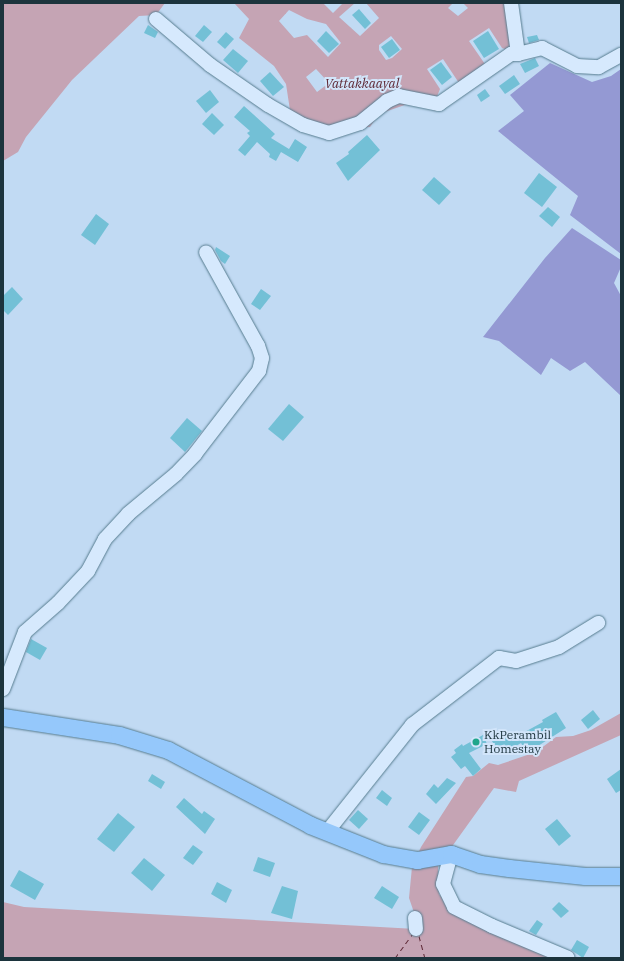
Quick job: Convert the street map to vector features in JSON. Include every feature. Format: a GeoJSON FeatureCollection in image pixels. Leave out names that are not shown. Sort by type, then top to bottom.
{"type":"FeatureCollection","features":[{"type":"Feature","properties":{"kind":"main road"},"geometry":{"type":"LineString","coordinates":[[3,717],[119,735],[168,750],[327,832],[383,854],[417,860],[451,854],[480,864],[502,867],[585,876],[621,876]]}},
{"type":"Feature","properties":{"kind":"street"},"geometry":{"type":"LineString","coordinates":[[511,3],[518,54]]}},
{"type":"Feature","properties":{"kind":"street"},"geometry":{"type":"LineString","coordinates":[[156,18],[210,65],[243,89],[288,118],[323,132],[360,123],[387,101],[399,96],[439,104],[511,54],[518,54],[542,48],[577,66],[599,67],[621,55]]}},
{"type":"Feature","properties":{"kind":"street"},"geometry":{"type":"LineString","coordinates":[[3,689],[25,632],[58,602],[88,571],[105,539],[128,514],[176,474],[195,454],[259,371],[262,358],[258,346],[206,252]]}},
{"type":"Feature","properties":{"kind":"street"},"geometry":{"type":"LineString","coordinates":[[327,832],[412,725],[499,658],[516,661],[559,647],[598,623]]}},
{"type":"Feature","properties":{"kind":"street"},"geometry":{"type":"LineString","coordinates":[[451,854],[443,884],[454,906],[492,926],[568,958]]}},
{"type":"Feature","properties":{"kind":"shaded area"},"geometry":{"type":"Polygon","coordinates":[[[550,63],[592,82],[611,76],[621,69],[621,254],[570,215],[578,196],[498,131],[524,111],[510,95],[550,63]]]}},
{"type":"Feature","properties":{"kind":"shaded area"},"geometry":{"type":"Polygon","coordinates":[[[572,228],[621,260],[621,267],[614,283],[621,296],[621,396],[585,362],[570,371],[551,358],[541,375],[499,341],[483,337],[545,258],[572,228]]]}},
{"type":"Feature","properties":{"kind":"water"},"geometry":{"type":"Polygon","coordinates":[[[3,3],[165,3],[156,15],[139,16],[72,80],[26,137],[18,152],[3,161],[3,3]]]}},
{"type":"Feature","properties":{"kind":"water","name":"Vattakkaayal"},"geometry":{"type":"Polygon","coordinates":[[[234,3],[323,3],[333,13],[343,3],[355,3],[339,17],[360,36],[379,18],[366,3],[453,3],[448,8],[458,16],[468,8],[463,3],[506,3],[511,51],[502,48],[489,28],[469,41],[487,67],[461,86],[443,59],[427,69],[440,89],[436,99],[444,109],[435,111],[419,100],[379,114],[370,127],[355,128],[329,138],[291,117],[286,84],[274,66],[239,38],[249,19],[234,3]],[[289,10],[279,21],[294,38],[307,35],[328,57],[341,43],[326,24],[307,19],[289,10]],[[391,36],[379,45],[379,50],[386,60],[392,58],[402,49],[391,36]],[[316,69],[306,77],[317,92],[329,83],[316,69]]]}},
{"type":"Feature","properties":{"kind":"water"},"geometry":{"type":"Polygon","coordinates":[[[621,713],[621,735],[519,781],[516,792],[494,788],[438,866],[439,894],[453,910],[563,958],[3,958],[3,902],[24,907],[416,929],[419,927],[409,898],[412,867],[421,847],[466,777],[473,776],[489,763],[498,765],[536,752],[556,737],[573,736],[591,730],[621,713]]]}},
{"type":"Feature","properties":{"kind":"building"},"geometry":{"type":"Polygon","coordinates":[[[359,9],[371,23],[365,29],[352,15],[359,9]]]}},
{"type":"Feature","properties":{"kind":"building"},"geometry":{"type":"Polygon","coordinates":[[[148,25],[158,32],[155,38],[144,33],[148,25]]]}},
{"type":"Feature","properties":{"kind":"building"},"geometry":{"type":"Polygon","coordinates":[[[204,25],[212,32],[203,42],[195,36],[204,25]]]}},
{"type":"Feature","properties":{"kind":"building"},"geometry":{"type":"Polygon","coordinates":[[[326,31],[339,44],[329,53],[317,41],[326,31]]]}},
{"type":"Feature","properties":{"kind":"building"},"geometry":{"type":"Polygon","coordinates":[[[488,31],[499,49],[484,58],[473,41],[488,31]]]}},
{"type":"Feature","properties":{"kind":"building"},"geometry":{"type":"Polygon","coordinates":[[[226,32],[234,39],[225,49],[217,42],[226,32]]]}},
{"type":"Feature","properties":{"kind":"building"},"geometry":{"type":"Polygon","coordinates":[[[537,35],[539,40],[529,43],[527,37],[537,35]]]}},
{"type":"Feature","properties":{"kind":"building"},"geometry":{"type":"Polygon","coordinates":[[[392,39],[400,50],[389,58],[381,47],[392,39]]]}},
{"type":"Feature","properties":{"kind":"building"},"geometry":{"type":"Polygon","coordinates":[[[233,49],[248,61],[238,73],[223,60],[233,49]]]}},
{"type":"Feature","properties":{"kind":"building"},"geometry":{"type":"Polygon","coordinates":[[[535,58],[539,66],[525,73],[520,64],[535,58]]]}},
{"type":"Feature","properties":{"kind":"building"},"geometry":{"type":"Polygon","coordinates":[[[441,62],[452,77],[442,85],[430,70],[441,62]]]}},
{"type":"Feature","properties":{"kind":"building"},"geometry":{"type":"Polygon","coordinates":[[[270,72],[284,87],[273,96],[260,81],[270,72]]]}},
{"type":"Feature","properties":{"kind":"building"},"geometry":{"type":"Polygon","coordinates":[[[514,75],[520,84],[505,94],[499,86],[514,75]]]}},
{"type":"Feature","properties":{"kind":"building"},"geometry":{"type":"Polygon","coordinates":[[[485,89],[490,96],[481,102],[477,95],[485,89]]]}},
{"type":"Feature","properties":{"kind":"building"},"geometry":{"type":"Polygon","coordinates":[[[210,90],[219,102],[206,113],[196,101],[210,90]]]}},
{"type":"Feature","properties":{"kind":"building"},"geometry":{"type":"Polygon","coordinates":[[[244,106],[275,134],[271,138],[289,149],[295,139],[307,147],[298,162],[281,152],[276,161],[269,157],[270,154],[257,142],[245,156],[238,150],[250,136],[247,133],[250,131],[234,117],[244,106]]]}},
{"type":"Feature","properties":{"kind":"building"},"geometry":{"type":"Polygon","coordinates":[[[212,113],[224,125],[214,135],[202,124],[212,113]]]}},
{"type":"Feature","properties":{"kind":"building"},"geometry":{"type":"Polygon","coordinates":[[[367,135],[380,150],[348,181],[336,163],[349,154],[348,152],[367,135]]]}},
{"type":"Feature","properties":{"kind":"building"},"geometry":{"type":"Polygon","coordinates":[[[539,173],[557,187],[542,207],[524,193],[539,173]]]}},
{"type":"Feature","properties":{"kind":"building"},"geometry":{"type":"Polygon","coordinates":[[[434,177],[451,192],[439,205],[422,190],[434,177]]]}},
{"type":"Feature","properties":{"kind":"building"},"geometry":{"type":"Polygon","coordinates":[[[548,207],[560,217],[552,227],[539,216],[548,207]]]}},
{"type":"Feature","properties":{"kind":"building"},"geometry":{"type":"Polygon","coordinates":[[[96,214],[109,224],[95,245],[81,235],[96,214]]]}},
{"type":"Feature","properties":{"kind":"building"},"geometry":{"type":"Polygon","coordinates":[[[216,247],[230,256],[225,264],[221,261],[215,250],[216,247]]]}},
{"type":"Feature","properties":{"kind":"building"},"geometry":{"type":"Polygon","coordinates":[[[12,287],[23,299],[8,315],[3,310],[3,296],[12,287]]]}},
{"type":"Feature","properties":{"kind":"building"},"geometry":{"type":"Polygon","coordinates":[[[261,289],[271,296],[260,310],[251,304],[261,289]]]}},
{"type":"Feature","properties":{"kind":"building"},"geometry":{"type":"Polygon","coordinates":[[[289,404],[304,417],[283,441],[268,429],[289,404]]]}},
{"type":"Feature","properties":{"kind":"building"},"geometry":{"type":"Polygon","coordinates":[[[187,418],[202,431],[185,452],[170,438],[187,418]]]}},
{"type":"Feature","properties":{"kind":"building"},"geometry":{"type":"Polygon","coordinates":[[[31,639],[47,648],[40,660],[26,652],[31,639]]]}},
{"type":"Feature","properties":{"kind":"building"},"geometry":{"type":"Polygon","coordinates":[[[593,710],[600,719],[588,729],[581,720],[593,710]]]}},
{"type":"Feature","properties":{"kind":"building"},"geometry":{"type":"Polygon","coordinates":[[[556,712],[566,728],[527,753],[521,743],[501,755],[490,738],[503,730],[510,740],[543,722],[542,720],[556,712]]]}},
{"type":"Feature","properties":{"kind":"building"},"geometry":{"type":"Polygon","coordinates":[[[483,735],[487,744],[469,753],[481,769],[473,776],[465,766],[461,769],[451,757],[456,753],[454,750],[462,744],[463,746],[483,735]]]}},
{"type":"Feature","properties":{"kind":"building"},"geometry":{"type":"Polygon","coordinates":[[[621,769],[621,790],[616,793],[607,779],[621,769]]]}},
{"type":"Feature","properties":{"kind":"building"},"geometry":{"type":"Polygon","coordinates":[[[152,774],[165,782],[161,789],[148,781],[152,774]]]}},
{"type":"Feature","properties":{"kind":"building"},"geometry":{"type":"Polygon","coordinates":[[[447,778],[456,783],[436,804],[426,794],[434,784],[438,788],[447,778]]]}},
{"type":"Feature","properties":{"kind":"building"},"geometry":{"type":"Polygon","coordinates":[[[382,790],[392,798],[387,806],[376,798],[382,790]]]}},
{"type":"Feature","properties":{"kind":"building"},"geometry":{"type":"Polygon","coordinates":[[[184,798],[202,814],[204,811],[215,819],[205,834],[176,807],[184,798]]]}},
{"type":"Feature","properties":{"kind":"building"},"geometry":{"type":"Polygon","coordinates":[[[358,810],[368,819],[359,829],[349,820],[358,810]]]}},
{"type":"Feature","properties":{"kind":"building"},"geometry":{"type":"Polygon","coordinates":[[[419,812],[430,820],[419,835],[408,827],[419,812]]]}},
{"type":"Feature","properties":{"kind":"building"},"geometry":{"type":"Polygon","coordinates":[[[118,813],[135,827],[114,852],[97,839],[118,813]]]}},
{"type":"Feature","properties":{"kind":"building"},"geometry":{"type":"Polygon","coordinates":[[[557,819],[571,836],[559,846],[545,829],[557,819]]]}},
{"type":"Feature","properties":{"kind":"building"},"geometry":{"type":"Polygon","coordinates":[[[193,845],[203,852],[193,865],[183,858],[193,845]]]}},
{"type":"Feature","properties":{"kind":"building"},"geometry":{"type":"Polygon","coordinates":[[[258,857],[275,863],[270,877],[253,871],[258,857]]]}},
{"type":"Feature","properties":{"kind":"building"},"geometry":{"type":"Polygon","coordinates":[[[144,858],[165,875],[152,891],[131,873],[144,858]]]}},
{"type":"Feature","properties":{"kind":"building"},"geometry":{"type":"Polygon","coordinates":[[[19,870],[44,884],[35,900],[10,886],[19,870]]]}},
{"type":"Feature","properties":{"kind":"building"},"geometry":{"type":"Polygon","coordinates":[[[217,882],[232,890],[226,903],[211,894],[217,882]]]}},
{"type":"Feature","properties":{"kind":"building"},"geometry":{"type":"Polygon","coordinates":[[[282,886],[298,891],[292,919],[271,913],[282,886]]]}},
{"type":"Feature","properties":{"kind":"building"},"geometry":{"type":"Polygon","coordinates":[[[382,886],[399,897],[392,909],[374,898],[382,886]]]}},
{"type":"Feature","properties":{"kind":"building"},"geometry":{"type":"Polygon","coordinates":[[[559,902],[569,911],[561,918],[552,909],[559,902]]]}},
{"type":"Feature","properties":{"kind":"building"},"geometry":{"type":"Polygon","coordinates":[[[537,920],[543,924],[536,935],[529,931],[537,920]]]}},
{"type":"Feature","properties":{"kind":"building"},"geometry":{"type":"Polygon","coordinates":[[[577,940],[589,947],[583,958],[571,950],[577,940]]]}},
{"type":"Feature","properties":{"kind":"ferry route"},"geometry":{"type":"LineString","coordinates":[[395,958],[412,935]]}},
{"type":"Feature","properties":{"kind":"ferry route"},"geometry":{"type":"LineString","coordinates":[[419,936],[425,958]]}},
{"type":"Feature","properties":{"kind":"place","name":"KkPerambil Homestay"},"geometry":{"type":"Point","coordinates":[476,742]}}]}
